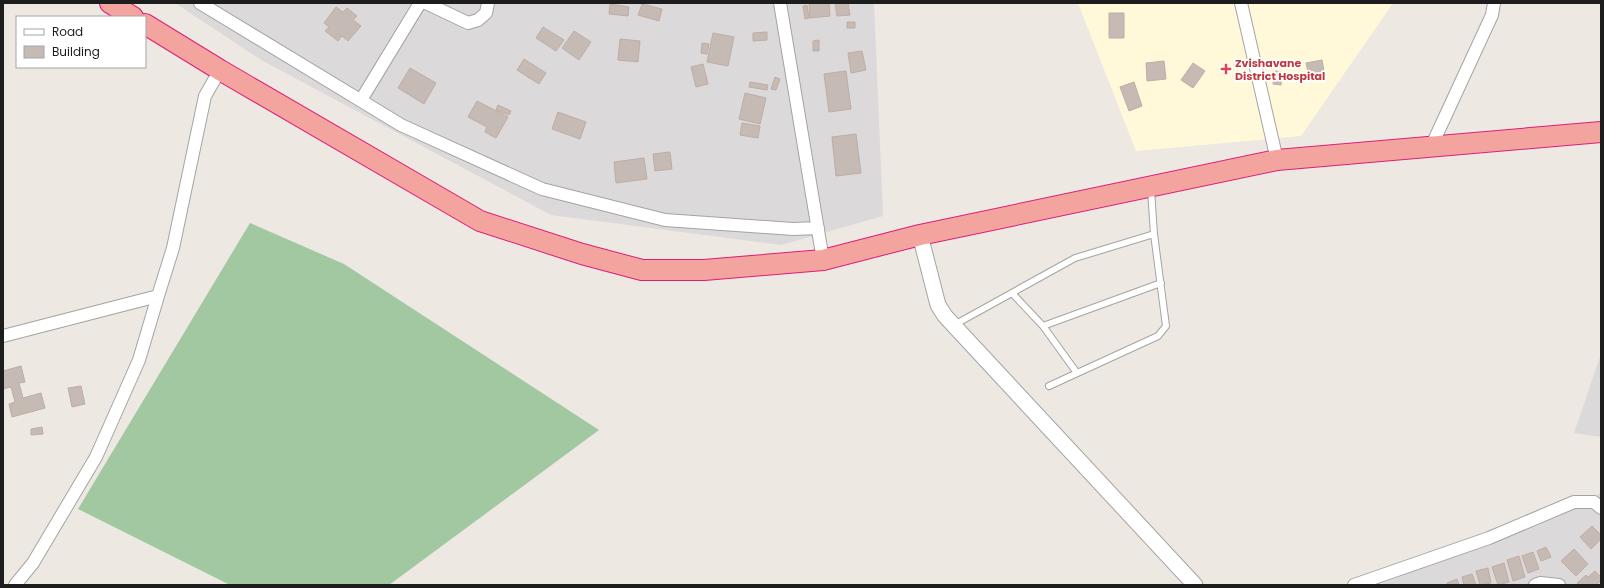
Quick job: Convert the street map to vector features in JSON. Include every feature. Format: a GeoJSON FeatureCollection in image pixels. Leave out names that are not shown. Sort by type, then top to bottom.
{"type":"FeatureCollection","features":[{"type":"Feature","properties":{"kind":"highway"},"geometry":{"type":"LineString","coordinates":[[110,3],[131,16]]}},
{"type":"Feature","properties":{"kind":"highway"},"geometry":{"type":"LineString","coordinates":[[146,25],[220,70],[480,221],[582,254],[642,270],[704,270],[823,260],[920,235],[1277,160],[1601,132]]}},
{"type":"Feature","properties":{"kind":"street"},"geometry":{"type":"LineString","coordinates":[[200,3],[401,125],[542,189],[665,220],[793,229],[818,228]]}},
{"type":"Feature","properties":{"kind":"street"},"geometry":{"type":"LineString","coordinates":[[361,100],[420,3]]}},
{"type":"Feature","properties":{"kind":"street"},"geometry":{"type":"LineString","coordinates":[[426,3],[468,23],[478,20],[486,13],[488,3]]}},
{"type":"Feature","properties":{"kind":"street"},"geometry":{"type":"LineString","coordinates":[[780,3],[823,260]]}},
{"type":"Feature","properties":{"kind":"street"},"geometry":{"type":"LineString","coordinates":[[1241,3],[1277,160]]}},
{"type":"Feature","properties":{"kind":"street"},"geometry":{"type":"LineString","coordinates":[[1431,147],[1492,15],[1494,3]]}},
{"type":"Feature","properties":{"kind":"street"},"geometry":{"type":"LineString","coordinates":[[15,585],[33,563],[96,457],[139,360],[173,248],[204,96],[220,70]]}},
{"type":"Feature","properties":{"kind":"street"},"geometry":{"type":"LineString","coordinates":[[920,235],[938,305],[941,311],[953,326],[1195,585]]}},
{"type":"Feature","properties":{"kind":"street"},"geometry":{"type":"LineString","coordinates":[[3,336],[158,296]]}},
{"type":"Feature","properties":{"kind":"street"},"geometry":{"type":"LineString","coordinates":[[1354,585],[1489,538],[1574,502],[1594,502],[1601,508]]}},
{"type":"Feature","properties":{"kind":"street"},"geometry":{"type":"LineString","coordinates":[[1535,585],[1540,583],[1559,585]]}},
{"type":"Feature","properties":{"kind":"lane"},"geometry":{"type":"LineString","coordinates":[[1049,386],[1158,336],[1166,326],[1154,234],[1151,186]]}},
{"type":"Feature","properties":{"kind":"lane"},"geometry":{"type":"LineString","coordinates":[[953,326],[1075,258],[1154,234]]}},
{"type":"Feature","properties":{"kind":"lane"},"geometry":{"type":"LineString","coordinates":[[1042,326],[1161,283]]}},
{"type":"Feature","properties":{"kind":"lane"},"geometry":{"type":"LineString","coordinates":[[1012,293],[1042,326],[1077,373]]}},
{"type":"Feature","properties":{"kind":"shaded area"},"geometry":{"type":"Polygon","coordinates":[[[175,3],[874,3],[883,216],[781,245],[551,215],[263,61],[175,3]]]}},
{"type":"Feature","properties":{"kind":"shaded area","name":"Zvishavane District Hospital"},"geometry":{"type":"Polygon","coordinates":[[[1078,3],[1393,3],[1301,136],[1136,151],[1078,3]]]}},
{"type":"Feature","properties":{"kind":"shaded area"},"geometry":{"type":"Polygon","coordinates":[[[1601,354],[1601,437],[1574,433],[1601,354]]]}},
{"type":"Feature","properties":{"kind":"shaded area"},"geometry":{"type":"Polygon","coordinates":[[[1601,493],[1601,585],[1380,585],[1601,493]]]}},
{"type":"Feature","properties":{"kind":"green space"},"geometry":{"type":"Polygon","coordinates":[[[250,223],[344,264],[599,430],[389,585],[230,585],[78,509],[250,223]]]}},
{"type":"Feature","properties":{"kind":"building"},"geometry":{"type":"Polygon","coordinates":[[[809,3],[829,3],[830,16],[810,18],[809,3]]]}},
{"type":"Feature","properties":{"kind":"building"},"geometry":{"type":"Polygon","coordinates":[[[835,3],[848,3],[850,15],[837,16],[835,3]]]}},
{"type":"Feature","properties":{"kind":"building"},"geometry":{"type":"Polygon","coordinates":[[[610,4],[629,7],[628,16],[609,14],[610,4]]]}},
{"type":"Feature","properties":{"kind":"building"},"geometry":{"type":"Polygon","coordinates":[[[642,4],[662,9],[659,21],[638,15],[642,4]]]}},
{"type":"Feature","properties":{"kind":"building"},"geometry":{"type":"Polygon","coordinates":[[[807,5],[809,18],[805,19],[803,6],[807,5]]]}},
{"type":"Feature","properties":{"kind":"building"},"geometry":{"type":"Polygon","coordinates":[[[336,7],[343,12],[347,8],[357,16],[353,20],[361,26],[348,41],[342,36],[338,41],[325,31],[329,27],[324,23],[336,7]]]}},
{"type":"Feature","properties":{"kind":"building"},"geometry":{"type":"Polygon","coordinates":[[[1109,13],[1124,13],[1124,38],[1109,38],[1109,13]]]}},
{"type":"Feature","properties":{"kind":"building"},"geometry":{"type":"Polygon","coordinates":[[[847,22],[855,22],[855,28],[847,28],[847,22]]]}},
{"type":"Feature","properties":{"kind":"building"},"geometry":{"type":"Polygon","coordinates":[[[543,27],[564,40],[556,51],[536,38],[543,27]]]}},
{"type":"Feature","properties":{"kind":"building"},"geometry":{"type":"Polygon","coordinates":[[[574,31],[591,42],[579,60],[562,48],[574,31]]]}},
{"type":"Feature","properties":{"kind":"building"},"geometry":{"type":"Polygon","coordinates":[[[767,32],[767,40],[753,41],[753,33],[767,32]]]}},
{"type":"Feature","properties":{"kind":"building"},"geometry":{"type":"Polygon","coordinates":[[[713,33],[734,37],[728,66],[707,62],[713,33]]]}},
{"type":"Feature","properties":{"kind":"building"},"geometry":{"type":"Polygon","coordinates":[[[620,39],[640,41],[638,62],[618,60],[620,39]]]}},
{"type":"Feature","properties":{"kind":"building"},"geometry":{"type":"Polygon","coordinates":[[[819,40],[819,51],[813,51],[813,41],[819,40]]]}},
{"type":"Feature","properties":{"kind":"building"},"geometry":{"type":"Polygon","coordinates":[[[702,43],[709,44],[707,54],[701,53],[702,43]]]}},
{"type":"Feature","properties":{"kind":"building"},"geometry":{"type":"Polygon","coordinates":[[[862,51],[866,70],[851,73],[848,53],[862,51]]]}},
{"type":"Feature","properties":{"kind":"building"},"geometry":{"type":"Polygon","coordinates":[[[524,59],[546,73],[539,84],[517,70],[524,59]]]}},
{"type":"Feature","properties":{"kind":"building"},"geometry":{"type":"Polygon","coordinates":[[[1322,60],[1325,76],[1310,80],[1306,63],[1322,60]]]}},
{"type":"Feature","properties":{"kind":"building"},"geometry":{"type":"Polygon","coordinates":[[[1164,61],[1166,79],[1147,81],[1146,63],[1164,61]]]}},
{"type":"Feature","properties":{"kind":"building"},"geometry":{"type":"Polygon","coordinates":[[[1193,63],[1205,71],[1193,88],[1181,80],[1193,63]]]}},
{"type":"Feature","properties":{"kind":"building"},"geometry":{"type":"Polygon","coordinates":[[[703,64],[708,84],[696,87],[691,67],[703,64]]]}},
{"type":"Feature","properties":{"kind":"building"},"geometry":{"type":"Polygon","coordinates":[[[410,68],[436,83],[424,104],[398,88],[410,68]]]}},
{"type":"Feature","properties":{"kind":"building"},"geometry":{"type":"Polygon","coordinates":[[[846,71],[851,109],[829,112],[824,74],[846,71]]]}},
{"type":"Feature","properties":{"kind":"building"},"geometry":{"type":"Polygon","coordinates":[[[1275,71],[1282,72],[1281,85],[1273,84],[1275,71]]]}},
{"type":"Feature","properties":{"kind":"building"},"geometry":{"type":"Polygon","coordinates":[[[775,77],[780,79],[776,90],[771,89],[775,77]]]}},
{"type":"Feature","properties":{"kind":"building"},"geometry":{"type":"Polygon","coordinates":[[[750,82],[768,85],[767,90],[749,87],[750,82]]]}},
{"type":"Feature","properties":{"kind":"building"},"geometry":{"type":"Polygon","coordinates":[[[1134,82],[1142,106],[1129,111],[1120,87],[1134,82]]]}},
{"type":"Feature","properties":{"kind":"building"},"geometry":{"type":"Polygon","coordinates":[[[745,93],[766,98],[760,124],[739,119],[745,93]]]}},
{"type":"Feature","properties":{"kind":"building"},"geometry":{"type":"Polygon","coordinates":[[[477,101],[508,117],[496,138],[485,132],[487,127],[468,117],[477,101]]]}},
{"type":"Feature","properties":{"kind":"building"},"geometry":{"type":"Polygon","coordinates":[[[498,105],[511,111],[509,115],[496,110],[498,105]]]}},
{"type":"Feature","properties":{"kind":"building"},"geometry":{"type":"Polygon","coordinates":[[[558,112],[586,122],[580,139],[552,129],[558,112]]]}},
{"type":"Feature","properties":{"kind":"building"},"geometry":{"type":"Polygon","coordinates":[[[742,123],[760,126],[758,138],[740,135],[742,123]]]}},
{"type":"Feature","properties":{"kind":"building"},"geometry":{"type":"Polygon","coordinates":[[[856,134],[861,173],[836,176],[832,137],[856,134]]]}},
{"type":"Feature","properties":{"kind":"building"},"geometry":{"type":"Polygon","coordinates":[[[670,152],[672,169],[655,171],[653,154],[670,152]]]}},
{"type":"Feature","properties":{"kind":"building"},"geometry":{"type":"Polygon","coordinates":[[[644,158],[647,179],[616,183],[614,162],[644,158]]]}},
{"type":"Feature","properties":{"kind":"building"},"geometry":{"type":"Polygon","coordinates":[[[21,366],[25,382],[19,383],[23,398],[41,393],[45,408],[12,417],[9,404],[15,402],[11,387],[3,389],[3,371],[21,366]]]}},
{"type":"Feature","properties":{"kind":"building"},"geometry":{"type":"Polygon","coordinates":[[[81,386],[85,404],[72,407],[68,388],[81,386]]]}},
{"type":"Feature","properties":{"kind":"building"},"geometry":{"type":"Polygon","coordinates":[[[42,427],[43,434],[31,435],[31,429],[42,427]]]}},
{"type":"Feature","properties":{"kind":"building"},"geometry":{"type":"Polygon","coordinates":[[[1592,526],[1601,535],[1601,539],[1591,549],[1580,537],[1592,526]]]}},
{"type":"Feature","properties":{"kind":"building"},"geometry":{"type":"Polygon","coordinates":[[[1546,547],[1551,557],[1541,561],[1537,551],[1546,547]]]}},
{"type":"Feature","properties":{"kind":"building"},"geometry":{"type":"Polygon","coordinates":[[[1574,549],[1588,564],[1576,576],[1561,561],[1574,549]]]}},
{"type":"Feature","properties":{"kind":"building"},"geometry":{"type":"Polygon","coordinates":[[[1533,552],[1539,569],[1528,573],[1522,556],[1533,552]]]}},
{"type":"Feature","properties":{"kind":"building"},"geometry":{"type":"Polygon","coordinates":[[[1519,556],[1525,577],[1513,581],[1507,560],[1519,556]]]}},
{"type":"Feature","properties":{"kind":"building"},"geometry":{"type":"Polygon","coordinates":[[[1504,563],[1509,582],[1498,585],[1492,567],[1504,563]]]}},
{"type":"Feature","properties":{"kind":"building"},"geometry":{"type":"Polygon","coordinates":[[[1488,568],[1491,583],[1480,585],[1476,571],[1488,568]]]}},
{"type":"Feature","properties":{"kind":"building"},"geometry":{"type":"Polygon","coordinates":[[[1595,571],[1601,577],[1601,581],[1596,585],[1579,585],[1577,583],[1586,575],[1588,577],[1595,571]]]}},
{"type":"Feature","properties":{"kind":"building"},"geometry":{"type":"Polygon","coordinates":[[[1472,574],[1476,585],[1464,585],[1462,577],[1472,574]]]}},
{"type":"Feature","properties":{"kind":"building"},"geometry":{"type":"Polygon","coordinates":[[[1457,579],[1459,585],[1447,585],[1447,583],[1457,579]]]}},
{"type":"Feature","properties":{"kind":"place","name":"Zvishavane District Hospital"},"geometry":{"type":"Point","coordinates":[1226,69]}}]}
